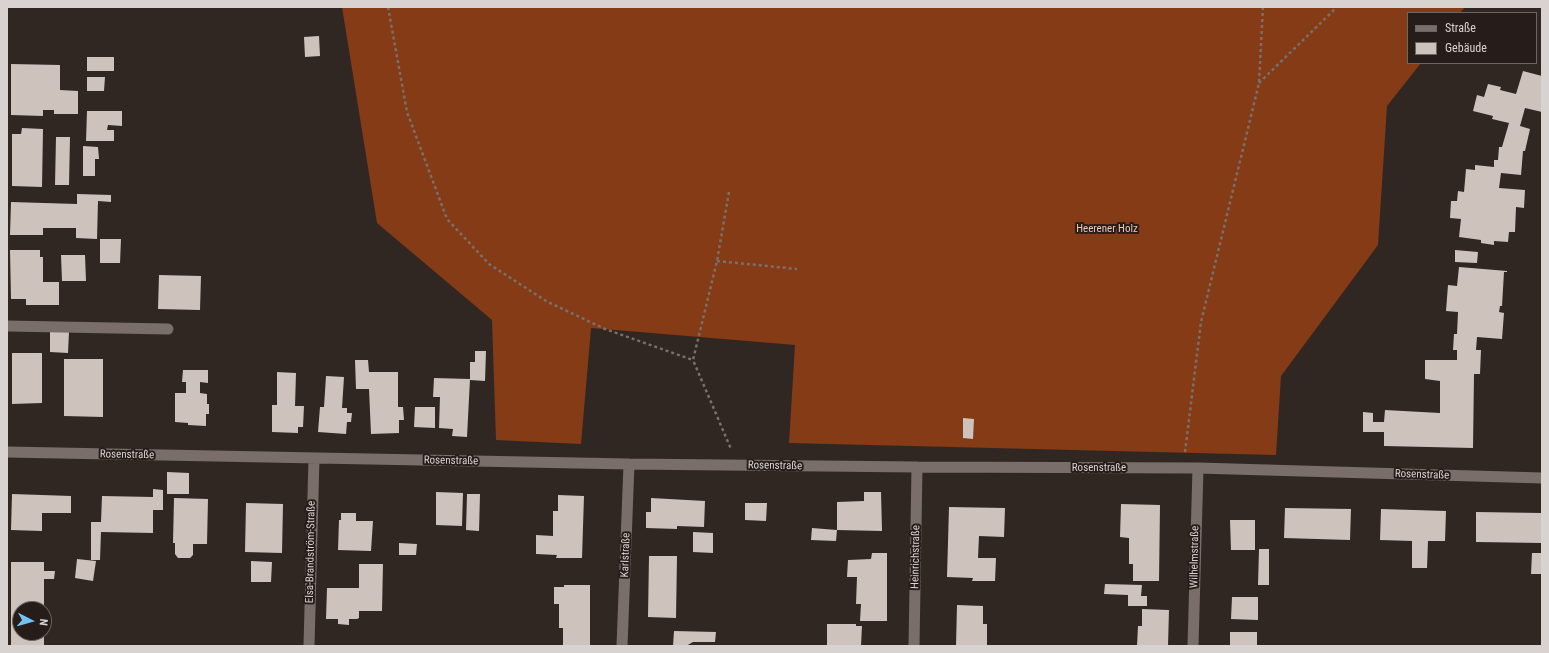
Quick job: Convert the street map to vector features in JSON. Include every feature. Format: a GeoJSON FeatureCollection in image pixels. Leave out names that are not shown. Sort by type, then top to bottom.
{"type":"FeatureCollection","features":[{"type":"Feature","properties":{"kind":"street"},"geometry":{"type":"LineString","coordinates":[[7,326],[168,329]]}},
{"type":"Feature","properties":{"kind":"street","name":"Rosenstraße"},"geometry":{"type":"LineString","coordinates":[[7,452],[738,466],[1198,468],[1542,478]]}},
{"type":"Feature","properties":{"kind":"street","name":"Elsa-Brandström-Straße"},"geometry":{"type":"LineString","coordinates":[[309,646],[314,458]]}},
{"type":"Feature","properties":{"kind":"street","name":"Karlstraße"},"geometry":{"type":"LineString","coordinates":[[622,646],[629,464]]}},
{"type":"Feature","properties":{"kind":"street","name":"Heinrichstraße"},"geometry":{"type":"LineString","coordinates":[[914,646],[918,467]]}},
{"type":"Feature","properties":{"kind":"street","name":"Wilhelmstraße"},"geometry":{"type":"LineString","coordinates":[[1193,646],[1198,468]]}},
{"type":"Feature","properties":{"kind":"path"},"geometry":{"type":"LineString","coordinates":[[388,7],[407,112],[447,219],[489,264],[546,301],[605,329],[693,360]]}},
{"type":"Feature","properties":{"kind":"path"},"geometry":{"type":"LineString","coordinates":[[1183,468],[1201,322],[1259,83],[1263,7]]}},
{"type":"Feature","properties":{"kind":"path"},"geometry":{"type":"LineString","coordinates":[[1259,83],[1337,7]]}},
{"type":"Feature","properties":{"kind":"path"},"geometry":{"type":"LineString","coordinates":[[729,192],[717,261],[693,360],[738,466]]}},
{"type":"Feature","properties":{"kind":"path"},"geometry":{"type":"LineString","coordinates":[[717,261],[797,269]]}},
{"type":"Feature","properties":{"kind":"green space","name":"Heerener Holz"},"geometry":{"type":"Polygon","coordinates":[[[342,7],[1465,7],[1461,12],[1407,12],[1407,64],[1420,64],[1387,106],[1378,245],[1281,376],[1276,455],[789,443],[795,345],[591,328],[581,444],[496,440],[492,320],[377,223],[342,7]]]}},
{"type":"Feature","properties":{"kind":"building"},"geometry":{"type":"Polygon","coordinates":[[[319,36],[320,56],[305,57],[304,37],[319,36]]]}},
{"type":"Feature","properties":{"kind":"building"},"geometry":{"type":"Polygon","coordinates":[[[87,57],[114,57],[114,71],[87,71],[87,57]]]}},
{"type":"Feature","properties":{"kind":"building"},"geometry":{"type":"Polygon","coordinates":[[[11,64],[60,65],[60,90],[78,91],[78,114],[54,114],[54,110],[43,110],[43,116],[11,115],[11,64]]]}},
{"type":"Feature","properties":{"kind":"building"},"geometry":{"type":"Polygon","coordinates":[[[1523,71],[1542,76],[1542,112],[1525,108],[1520,126],[1530,129],[1525,151],[1523,151],[1521,175],[1501,173],[1499,188],[1525,190],[1524,208],[1516,207],[1515,232],[1509,232],[1508,242],[1494,241],[1494,245],[1481,243],[1481,240],[1459,237],[1461,219],[1450,218],[1451,201],[1457,201],[1458,191],[1464,192],[1466,169],[1475,170],[1475,165],[1494,167],[1494,160],[1498,160],[1499,147],[1502,147],[1509,123],[1492,119],[1493,116],[1473,111],[1477,95],[1484,97],[1488,84],[1501,87],[1500,90],[1516,94],[1523,71]]]}},
{"type":"Feature","properties":{"kind":"building"},"geometry":{"type":"Polygon","coordinates":[[[87,77],[105,77],[104,91],[87,91],[87,77]]]}},
{"type":"Feature","properties":{"kind":"building"},"geometry":{"type":"Polygon","coordinates":[[[87,111],[122,111],[122,126],[108,125],[107,130],[114,130],[114,141],[86,141],[87,111]]]}},
{"type":"Feature","properties":{"kind":"building"},"geometry":{"type":"Polygon","coordinates":[[[22,128],[43,129],[42,187],[12,186],[12,134],[21,134],[22,128]]]}},
{"type":"Feature","properties":{"kind":"building"},"geometry":{"type":"Polygon","coordinates":[[[56,137],[70,137],[69,185],[55,185],[56,137]]]}},
{"type":"Feature","properties":{"kind":"building"},"geometry":{"type":"Polygon","coordinates":[[[83,146],[98,147],[99,159],[95,159],[95,176],[83,176],[83,146]]]}},
{"type":"Feature","properties":{"kind":"building"},"geometry":{"type":"Polygon","coordinates":[[[77,194],[111,195],[111,202],[98,201],[97,239],[76,238],[76,228],[43,228],[43,235],[10,235],[11,202],[77,204],[77,194]]]}},
{"type":"Feature","properties":{"kind":"building"},"geometry":{"type":"Polygon","coordinates":[[[100,239],[121,239],[120,263],[100,263],[100,239]]]}},
{"type":"Feature","properties":{"kind":"building"},"geometry":{"type":"Polygon","coordinates":[[[10,250],[40,250],[40,257],[43,257],[43,282],[59,282],[59,305],[26,305],[26,299],[11,299],[10,250]]]}},
{"type":"Feature","properties":{"kind":"building"},"geometry":{"type":"Polygon","coordinates":[[[1455,250],[1478,252],[1477,263],[1455,262],[1455,250]]]}},
{"type":"Feature","properties":{"kind":"building"},"geometry":{"type":"Polygon","coordinates":[[[61,255],[85,255],[86,281],[62,281],[61,255]]]}},
{"type":"Feature","properties":{"kind":"building"},"geometry":{"type":"Polygon","coordinates":[[[1459,267],[1507,271],[1504,272],[1502,306],[1500,306],[1499,312],[1504,313],[1502,339],[1477,337],[1476,350],[1481,350],[1480,374],[1474,374],[1473,448],[1384,446],[1384,432],[1363,432],[1363,412],[1373,413],[1373,422],[1384,422],[1385,410],[1440,413],[1440,381],[1425,379],[1425,360],[1457,360],[1457,350],[1453,350],[1454,334],[1457,334],[1458,312],[1446,311],[1448,285],[1457,286],[1459,267]]]}},
{"type":"Feature","properties":{"kind":"building"},"geometry":{"type":"Polygon","coordinates":[[[159,275],[201,276],[200,310],[158,309],[159,275]]]}},
{"type":"Feature","properties":{"kind":"building"},"geometry":{"type":"Polygon","coordinates":[[[50,332],[69,332],[68,353],[50,352],[50,332]]]}},
{"type":"Feature","properties":{"kind":"building"},"geometry":{"type":"Polygon","coordinates":[[[475,351],[486,351],[485,381],[470,380],[470,362],[475,362],[475,351]]]}},
{"type":"Feature","properties":{"kind":"building"},"geometry":{"type":"Polygon","coordinates":[[[12,353],[42,353],[42,403],[12,404],[12,353]]]}},
{"type":"Feature","properties":{"kind":"building"},"geometry":{"type":"Polygon","coordinates":[[[64,359],[103,359],[103,417],[64,416],[64,359]]]}},
{"type":"Feature","properties":{"kind":"building"},"geometry":{"type":"Polygon","coordinates":[[[355,360],[368,360],[369,372],[398,372],[398,407],[403,407],[404,420],[399,420],[399,433],[371,434],[369,389],[356,389],[355,360]]]}},
{"type":"Feature","properties":{"kind":"building"},"geometry":{"type":"Polygon","coordinates":[[[183,370],[208,370],[208,383],[200,382],[200,393],[207,394],[207,404],[209,404],[209,414],[206,414],[206,426],[188,425],[188,423],[175,422],[175,393],[186,393],[186,382],[182,382],[183,370]]]}},
{"type":"Feature","properties":{"kind":"building"},"geometry":{"type":"Polygon","coordinates":[[[277,372],[296,373],[295,406],[304,406],[303,427],[298,427],[298,433],[272,432],[272,405],[277,405],[277,372]]]}},
{"type":"Feature","properties":{"kind":"building"},"geometry":{"type":"Polygon","coordinates":[[[326,376],[344,377],[342,408],[347,408],[347,413],[352,413],[351,422],[347,422],[346,434],[318,432],[320,407],[324,407],[326,376]]]}},
{"type":"Feature","properties":{"kind":"building"},"geometry":{"type":"Polygon","coordinates":[[[434,378],[470,379],[467,437],[452,436],[453,429],[439,428],[440,397],[433,397],[434,378]]]}},
{"type":"Feature","properties":{"kind":"building"},"geometry":{"type":"Polygon","coordinates":[[[415,407],[435,407],[435,428],[414,427],[415,407]]]}},
{"type":"Feature","properties":{"kind":"building"},"geometry":{"type":"Polygon","coordinates":[[[963,418],[974,419],[973,439],[963,438],[963,418]]]}},
{"type":"Feature","properties":{"kind":"building"},"geometry":{"type":"Polygon","coordinates":[[[167,472],[189,473],[189,494],[167,494],[167,472]]]}},
{"type":"Feature","properties":{"kind":"building"},"geometry":{"type":"Polygon","coordinates":[[[153,489],[163,490],[163,510],[153,510],[153,533],[101,532],[100,560],[91,560],[91,522],[101,522],[102,496],[153,497],[153,489]]]}},
{"type":"Feature","properties":{"kind":"building"},"geometry":{"type":"Polygon","coordinates":[[[436,492],[463,493],[462,526],[436,525],[436,492]]]}},
{"type":"Feature","properties":{"kind":"building"},"geometry":{"type":"Polygon","coordinates":[[[864,492],[881,492],[882,531],[837,530],[837,502],[864,501],[864,492]]]}},
{"type":"Feature","properties":{"kind":"building"},"geometry":{"type":"Polygon","coordinates":[[[12,494],[71,496],[71,513],[42,513],[42,531],[11,530],[12,494]]]}},
{"type":"Feature","properties":{"kind":"building"},"geometry":{"type":"Polygon","coordinates":[[[467,494],[480,494],[479,531],[466,530],[467,494]]]}},
{"type":"Feature","properties":{"kind":"building"},"geometry":{"type":"Polygon","coordinates":[[[558,495],[584,496],[582,558],[556,558],[557,555],[536,554],[536,535],[553,536],[553,511],[558,511],[558,495]]]}},
{"type":"Feature","properties":{"kind":"building"},"geometry":{"type":"Polygon","coordinates":[[[174,498],[208,499],[207,544],[193,544],[193,555],[190,558],[178,558],[175,554],[175,543],[173,543],[174,498]]]}},
{"type":"Feature","properties":{"kind":"building"},"geometry":{"type":"Polygon","coordinates":[[[651,498],[705,501],[704,527],[677,526],[677,529],[646,528],[646,512],[651,512],[651,498]]]}},
{"type":"Feature","properties":{"kind":"building"},"geometry":{"type":"Polygon","coordinates":[[[246,503],[283,504],[282,553],[245,552],[246,503]]]}},
{"type":"Feature","properties":{"kind":"building"},"geometry":{"type":"Polygon","coordinates":[[[745,503],[767,503],[766,521],[745,520],[745,503]]]}},
{"type":"Feature","properties":{"kind":"building"},"geometry":{"type":"Polygon","coordinates":[[[1121,504],[1160,505],[1159,581],[1133,581],[1133,564],[1129,564],[1129,538],[1120,537],[1121,504]]]}},
{"type":"Feature","properties":{"kind":"building"},"geometry":{"type":"Polygon","coordinates":[[[949,507],[1005,508],[1004,537],[979,536],[978,558],[996,558],[995,581],[972,581],[973,578],[947,577],[949,507]]]}},
{"type":"Feature","properties":{"kind":"building"},"geometry":{"type":"Polygon","coordinates":[[[1285,508],[1351,509],[1350,540],[1284,538],[1285,508]]]}},
{"type":"Feature","properties":{"kind":"building"},"geometry":{"type":"Polygon","coordinates":[[[1381,509],[1446,511],[1445,541],[1428,541],[1427,568],[1412,568],[1412,541],[1380,540],[1381,509]]]}},
{"type":"Feature","properties":{"kind":"building"},"geometry":{"type":"Polygon","coordinates":[[[1476,512],[1542,513],[1542,543],[1476,542],[1476,512]]]}},
{"type":"Feature","properties":{"kind":"building"},"geometry":{"type":"Polygon","coordinates":[[[341,513],[356,513],[356,521],[373,521],[371,551],[338,550],[339,520],[341,520],[341,513]]]}},
{"type":"Feature","properties":{"kind":"building"},"geometry":{"type":"Polygon","coordinates":[[[1230,520],[1255,520],[1255,550],[1231,550],[1230,520]]]}},
{"type":"Feature","properties":{"kind":"building"},"geometry":{"type":"Polygon","coordinates":[[[812,528],[837,530],[836,541],[811,540],[812,528]]]}},
{"type":"Feature","properties":{"kind":"building"},"geometry":{"type":"Polygon","coordinates":[[[693,532],[713,533],[713,553],[693,552],[693,532]]]}},
{"type":"Feature","properties":{"kind":"building"},"geometry":{"type":"Polygon","coordinates":[[[399,543],[417,544],[416,555],[399,555],[399,543]]]}},
{"type":"Feature","properties":{"kind":"building"},"geometry":{"type":"Polygon","coordinates":[[[1259,549],[1269,549],[1269,585],[1258,585],[1259,549]]]}},
{"type":"Feature","properties":{"kind":"building"},"geometry":{"type":"Polygon","coordinates":[[[872,553],[887,553],[887,621],[860,621],[861,604],[856,604],[857,577],[847,577],[848,560],[871,559],[872,553]]]}},
{"type":"Feature","properties":{"kind":"building"},"geometry":{"type":"Polygon","coordinates":[[[1532,553],[1542,553],[1542,574],[1531,574],[1532,553]]]}},
{"type":"Feature","properties":{"kind":"building"},"geometry":{"type":"Polygon","coordinates":[[[649,556],[677,556],[676,618],[648,617],[649,556]]]}},
{"type":"Feature","properties":{"kind":"building"},"geometry":{"type":"Polygon","coordinates":[[[77,559],[96,561],[93,581],[75,578],[77,559]]]}},
{"type":"Feature","properties":{"kind":"building"},"geometry":{"type":"Polygon","coordinates":[[[251,561],[272,562],[271,582],[251,582],[251,561]]]}},
{"type":"Feature","properties":{"kind":"building"},"geometry":{"type":"Polygon","coordinates":[[[11,562],[44,562],[44,571],[55,571],[54,579],[44,579],[44,601],[12,601],[12,641],[44,641],[44,646],[11,646],[11,562]]]}},
{"type":"Feature","properties":{"kind":"building"},"geometry":{"type":"Polygon","coordinates":[[[359,564],[383,564],[382,611],[359,611],[359,618],[349,619],[349,625],[338,624],[338,619],[326,619],[327,588],[359,588],[359,564]]]}},
{"type":"Feature","properties":{"kind":"building"},"geometry":{"type":"Polygon","coordinates":[[[1105,584],[1142,585],[1141,596],[1147,596],[1147,606],[1128,606],[1128,595],[1104,594],[1105,584]]]}},
{"type":"Feature","properties":{"kind":"building"},"geometry":{"type":"Polygon","coordinates":[[[564,585],[590,585],[590,646],[563,646],[563,628],[559,628],[559,604],[554,604],[554,587],[564,587],[564,585]]]}},
{"type":"Feature","properties":{"kind":"building"},"geometry":{"type":"Polygon","coordinates":[[[1232,597],[1258,597],[1258,620],[1231,619],[1232,597]]]}},
{"type":"Feature","properties":{"kind":"building"},"geometry":{"type":"Polygon","coordinates":[[[957,605],[983,606],[983,624],[987,624],[987,646],[956,646],[957,605]]]}},
{"type":"Feature","properties":{"kind":"building"},"geometry":{"type":"Polygon","coordinates":[[[1142,609],[1169,610],[1168,646],[1137,646],[1138,626],[1142,626],[1142,609]]]}},
{"type":"Feature","properties":{"kind":"building"},"geometry":{"type":"Polygon","coordinates":[[[827,624],[856,624],[856,626],[862,626],[861,646],[827,646],[827,624]]]}},
{"type":"Feature","properties":{"kind":"building"},"geometry":{"type":"Polygon","coordinates":[[[674,631],[716,632],[715,642],[693,642],[686,646],[673,646],[674,631]]]}},
{"type":"Feature","properties":{"kind":"building"},"geometry":{"type":"Polygon","coordinates":[[[1230,632],[1257,632],[1257,646],[1230,646],[1230,632]]]}}]}
